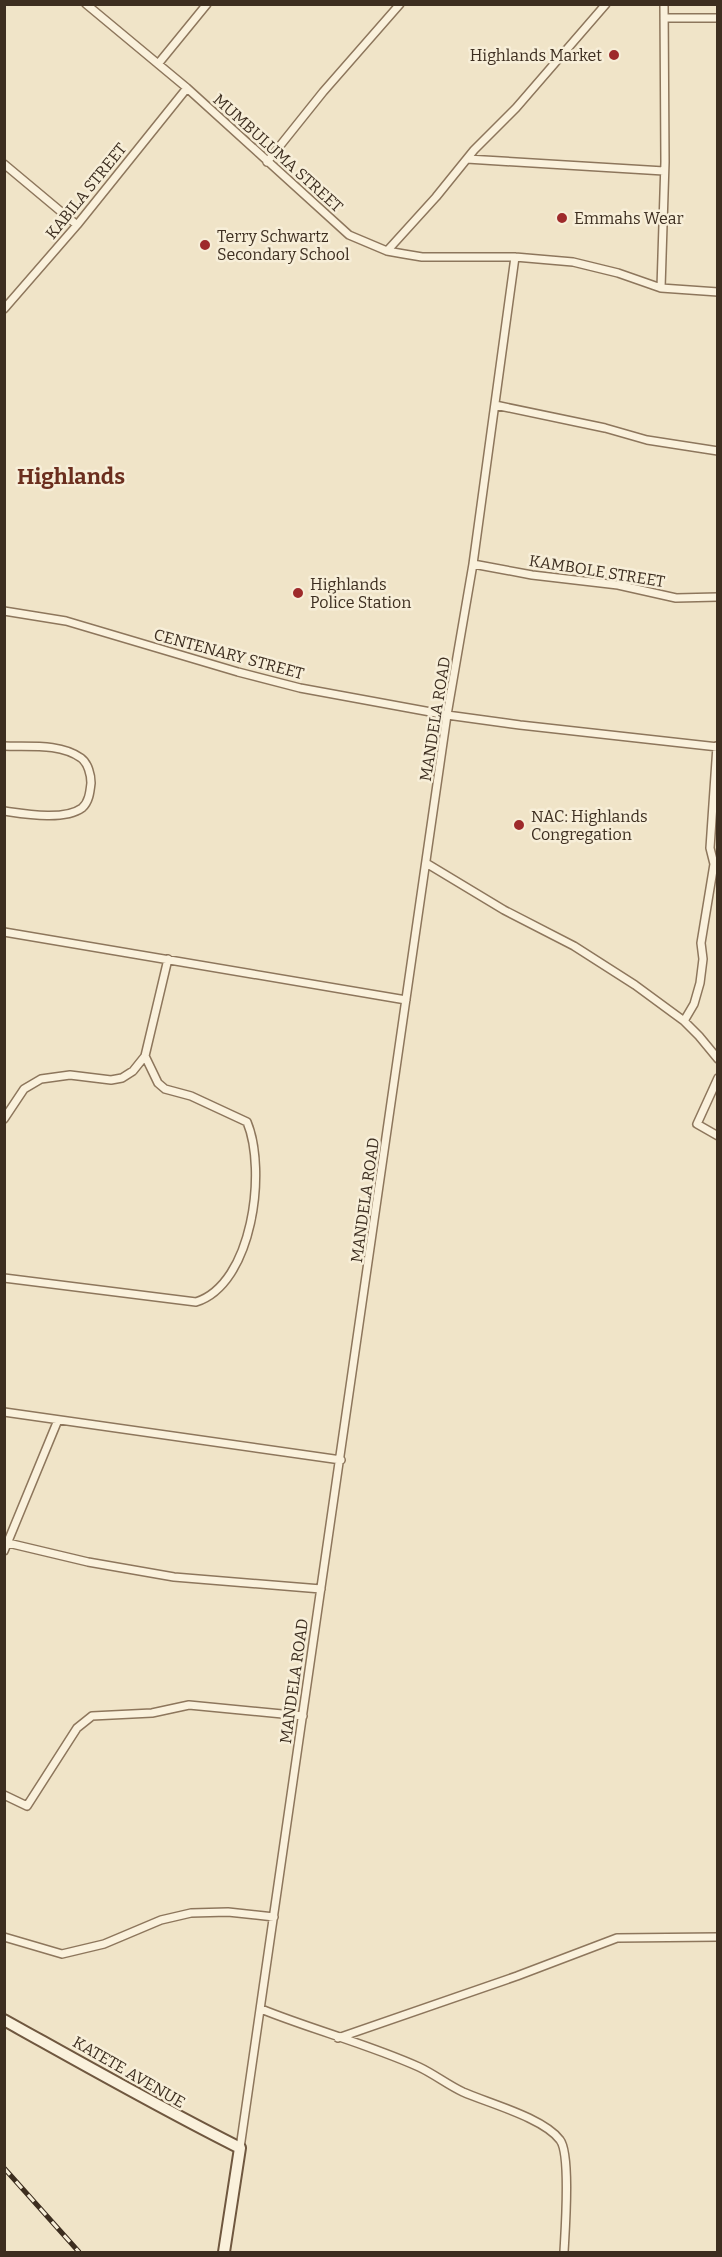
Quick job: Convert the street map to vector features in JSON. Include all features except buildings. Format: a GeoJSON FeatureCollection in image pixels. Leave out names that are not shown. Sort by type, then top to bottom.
{"type":"FeatureCollection","features":[{"type":"Feature","properties":{"kind":"street","name":"MUMBULUMA STREET"},"geometry":{"type":"LineString","coordinates":[[87,4],[187,88],[349,235],[387,251],[422,256],[515,257],[573,262],[618,273],[661,288],[717,292]]}},
{"type":"Feature","properties":{"kind":"street"},"geometry":{"type":"LineString","coordinates":[[158,64],[207,4]]}},
{"type":"Feature","properties":{"kind":"street"},"geometry":{"type":"LineString","coordinates":[[267,162],[323,92],[400,4]]}},
{"type":"Feature","properties":{"kind":"street"},"geometry":{"type":"LineString","coordinates":[[387,251],[466,159],[516,108],[606,4]]}},
{"type":"Feature","properties":{"kind":"street"},"geometry":{"type":"LineString","coordinates":[[661,288],[664,4]]}},
{"type":"Feature","properties":{"kind":"street"},"geometry":{"type":"LineString","coordinates":[[664,18],[717,18]]}},
{"type":"Feature","properties":{"kind":"street","name":"KABILA STREET"},"geometry":{"type":"LineString","coordinates":[[4,309],[77,225],[187,88]]}},
{"type":"Feature","properties":{"kind":"street"},"geometry":{"type":"LineString","coordinates":[[466,159],[664,171]]}},
{"type":"Feature","properties":{"kind":"street"},"geometry":{"type":"LineString","coordinates":[[4,164],[77,225]]}},
{"type":"Feature","properties":{"kind":"street","name":"MANDELA ROAD"},"geometry":{"type":"LineString","coordinates":[[240,2148],[447,715],[473,564],[515,257]]}},
{"type":"Feature","properties":{"kind":"street"},"geometry":{"type":"LineString","coordinates":[[495,405],[605,428],[647,440],[717,451]]}},
{"type":"Feature","properties":{"kind":"street","name":"KAMBOLE STREET"},"geometry":{"type":"LineString","coordinates":[[473,564],[532,575],[618,585],[676,598],[717,597]]}},
{"type":"Feature","properties":{"kind":"street","name":"CENTENARY STREET"},"geometry":{"type":"LineString","coordinates":[[4,611],[66,621],[300,688],[447,715],[610,736],[717,746]]}},
{"type":"Feature","properties":{"kind":"street"},"geometry":{"type":"LineString","coordinates":[[4,746],[58,748],[82,759],[91,775],[90,795],[83,807],[70,813],[50,815],[4,811]]}},
{"type":"Feature","properties":{"kind":"street"},"geometry":{"type":"LineString","coordinates":[[684,1021],[694,1004],[703,959],[701,943],[714,864],[710,848],[717,746]]}},
{"type":"Feature","properties":{"kind":"street"},"geometry":{"type":"LineString","coordinates":[[426,863],[504,910],[574,946],[635,985],[684,1021],[717,1059]]}},
{"type":"Feature","properties":{"kind":"street"},"geometry":{"type":"LineString","coordinates":[[4,932],[406,1000]]}},
{"type":"Feature","properties":{"kind":"street"},"geometry":{"type":"LineString","coordinates":[[4,1119],[24,1089],[41,1078],[70,1075],[111,1080],[122,1078],[133,1071],[145,1056],[168,959]]}},
{"type":"Feature","properties":{"kind":"street"},"geometry":{"type":"LineString","coordinates":[[4,1278],[196,1302],[207,1299],[219,1289],[228,1276],[248,1238],[255,1202],[252,1134],[247,1122],[233,1114],[191,1096],[165,1089],[158,1083],[145,1056]]}},
{"type":"Feature","properties":{"kind":"street"},"geometry":{"type":"LineString","coordinates":[[717,1078],[697,1124],[717,1136]]}},
{"type":"Feature","properties":{"kind":"street"},"geometry":{"type":"LineString","coordinates":[[4,1412],[341,1460]]}},
{"type":"Feature","properties":{"kind":"street"},"geometry":{"type":"LineString","coordinates":[[4,1551],[58,1420]]}},
{"type":"Feature","properties":{"kind":"street"},"geometry":{"type":"LineString","coordinates":[[8,1543],[88,1562],[174,1577],[321,1589]]}},
{"type":"Feature","properties":{"kind":"street"},"geometry":{"type":"LineString","coordinates":[[4,1795],[27,1806],[77,1728],[92,1716],[141,1714],[189,1705],[303,1716]]}},
{"type":"Feature","properties":{"kind":"street"},"geometry":{"type":"LineString","coordinates":[[4,1937],[62,1954],[104,1944],[161,1920],[191,1913],[228,1912],[274,1917]]}},
{"type":"Feature","properties":{"kind":"street"},"geometry":{"type":"LineString","coordinates":[[338,2038],[517,1976],[617,1938],[717,1937]]}},
{"type":"Feature","properties":{"kind":"street"},"geometry":{"type":"LineString","coordinates":[[261,2009],[421,2068],[462,2092],[529,2119],[560,2139],[564,2147],[566,2166],[564,2253]]}},
{"type":"Feature","properties":{"kind":"street","name":"KATETE AVENUE"},"geometry":{"type":"LineString","coordinates":[[4,2020],[179,2118],[240,2148]]}},
{"type":"Feature","properties":{"kind":"street"},"geometry":{"type":"LineString","coordinates":[[224,2253],[240,2148]]}},
{"type":"Feature","properties":{"kind":"railway"},"geometry":{"type":"LineString","coordinates":[[4,2168],[79,2252]]}},
{"type":"Feature","properties":{"kind":"place","name":"Highlands Market"},"geometry":{"type":"Point","coordinates":[614,55]}},
{"type":"Feature","properties":{"kind":"place","name":"Emmahs Wear"},"geometry":{"type":"Point","coordinates":[562,218]}},
{"type":"Feature","properties":{"kind":"place","name":"Terry Schwartz Secondary School"},"geometry":{"type":"Point","coordinates":[205,245]}},
{"type":"Feature","properties":{"kind":"place","name":"Highlands Police Station"},"geometry":{"type":"Point","coordinates":[298,593]}},
{"type":"Feature","properties":{"kind":"place","name":"NAC: Highlands Congregation"},"geometry":{"type":"Point","coordinates":[519,825]}},
{"type":"Feature","properties":{"kind":"district","name":"Highlands"},"geometry":{"type":"Point","coordinates":[71,476]}}]}
